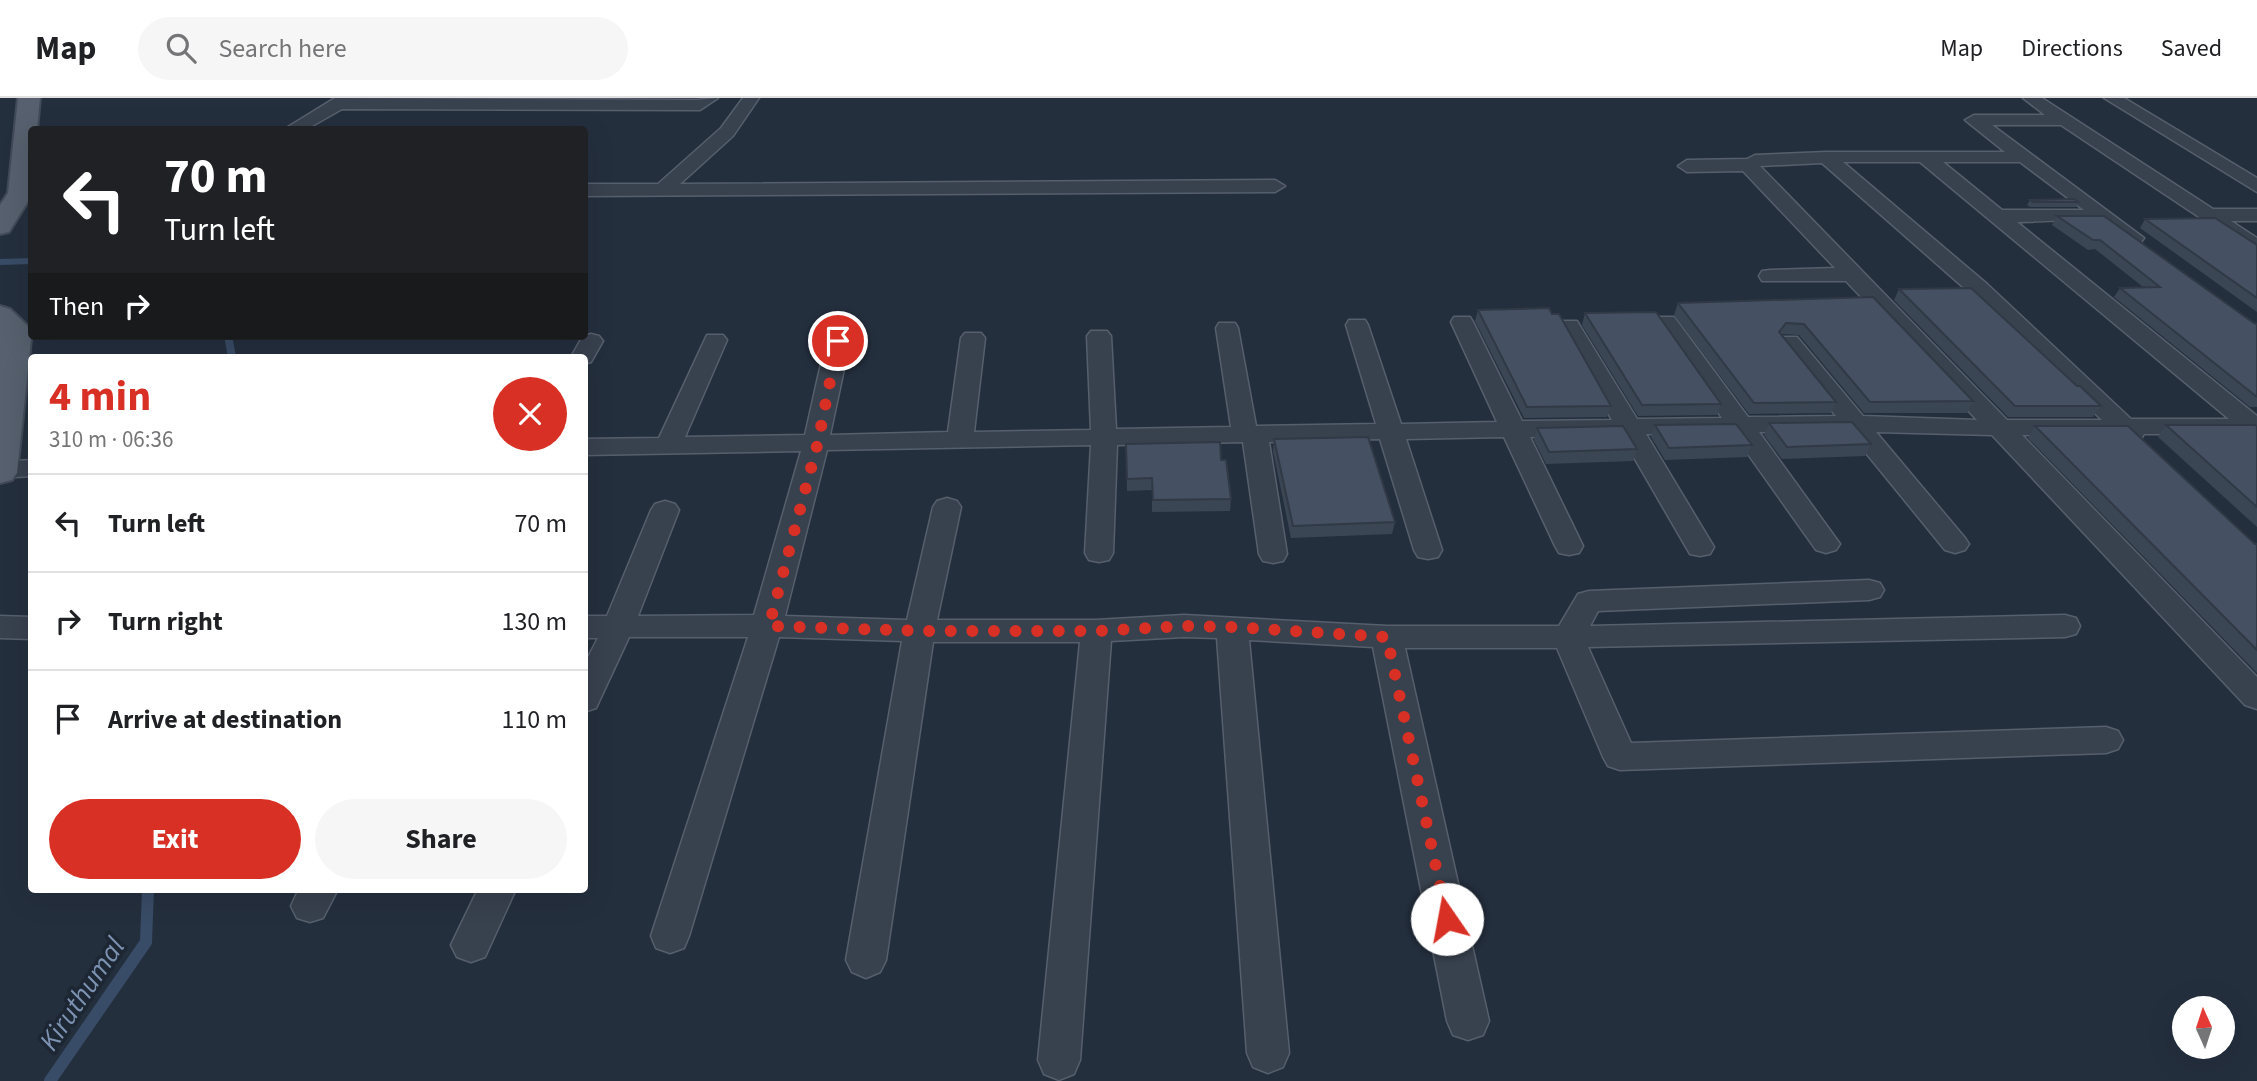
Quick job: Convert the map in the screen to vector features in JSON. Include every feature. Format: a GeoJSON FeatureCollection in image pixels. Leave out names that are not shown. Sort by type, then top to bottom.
{"type":"FeatureCollection","features":[{"type":"Feature","properties":{"kind":"main road"},"geometry":{"type":"LineString","coordinates":[[28,126],[29,98]]}},
{"type":"Feature","properties":{"kind":"main road"},"geometry":{"type":"LineString","coordinates":[[0,226],[26,193],[28,130]]}},
{"type":"Feature","properties":{"kind":"main road"},"geometry":{"type":"LineString","coordinates":[[0,242],[1,250]]}},
{"type":"Feature","properties":{"kind":"main road"},"geometry":{"type":"LineString","coordinates":[[0,315],[17,330],[8,470]]}},
{"type":"Feature","properties":{"kind":"street"},"geometry":{"type":"LineString","coordinates":[[298,126],[342,101],[587,107],[653,102],[700,106],[710,98]]}},
{"type":"Feature","properties":{"kind":"street"},"geometry":{"type":"LineString","coordinates":[[664,189],[727,132],[751,98]]}},
{"type":"Feature","properties":{"kind":"street"},"geometry":{"type":"LineString","coordinates":[[2031,98],[2257,247]]}},
{"type":"Feature","properties":{"kind":"street"},"geometry":{"type":"LineString","coordinates":[[2112,98],[2257,186]]}},
{"type":"Feature","properties":{"kind":"street"},"geometry":{"type":"LineString","coordinates":[[2064,120],[1974,120],[2147,247]]}},
{"type":"Feature","properties":{"kind":"street"},"geometry":{"type":"LineString","coordinates":[[1755,160],[1826,157],[2024,157]]}},
{"type":"Feature","properties":{"kind":"street"},"geometry":{"type":"LineString","coordinates":[[1826,157],[1979,289],[2156,455]]}},
{"type":"Feature","properties":{"kind":"street"},"geometry":{"type":"LineString","coordinates":[[1925,157],[2256,427]]}},
{"type":"Feature","properties":{"kind":"street"},"geometry":{"type":"LineString","coordinates":[[1687,166],[1748,166],[2257,696]]}},
{"type":"Feature","properties":{"kind":"street"},"geometry":{"type":"LineString","coordinates":[[588,190],[1275,186]]}},
{"type":"Feature","properties":{"kind":"street"},"geometry":{"type":"LineString","coordinates":[[2208,215],[2257,215]]}},
{"type":"Feature","properties":{"kind":"street"},"geometry":{"type":"LineString","coordinates":[[1997,216],[2103,216]]}},
{"type":"Feature","properties":{"kind":"street"},"geometry":{"type":"LineString","coordinates":[[1770,276],[1862,282],[1897,290]]}},
{"type":"Feature","properties":{"kind":"street"},"geometry":{"type":"LineString","coordinates":[[1951,290],[1979,289]]}},
{"type":"Feature","properties":{"kind":"street"},"geometry":{"type":"LineString","coordinates":[[1666,321],[1826,544]]}},
{"type":"Feature","properties":{"kind":"street"},"geometry":{"type":"LineString","coordinates":[[1462,322],[1569,546]]}},
{"type":"Feature","properties":{"kind":"street"},"geometry":{"type":"LineString","coordinates":[[1357,326],[1428,550]]}},
{"type":"Feature","properties":{"kind":"street"},"geometry":{"type":"LineString","coordinates":[[1569,326],[1700,547]]}},
{"type":"Feature","properties":{"kind":"street"},"geometry":{"type":"LineString","coordinates":[[1227,328],[1273,554]]}},
{"type":"Feature","properties":{"kind":"street"},"geometry":{"type":"LineString","coordinates":[[1099,337],[1104,436],[1099,554]]}},
{"type":"Feature","properties":{"kind":"street"},"geometry":{"type":"LineString","coordinates":[[960,439],[973,338]]}},
{"type":"Feature","properties":{"kind":"street"},"geometry":{"type":"LineString","coordinates":[[669,445],[715,340]]}},
{"type":"Feature","properties":{"kind":"street"},"geometry":{"type":"LineString","coordinates":[[670,936],[769,626],[818,442],[838,341]]}},
{"type":"Feature","properties":{"kind":"street"},"geometry":{"type":"LineString","coordinates":[[1789,342],[1955,544]]}},
{"type":"Feature","properties":{"kind":"street"},"geometry":{"type":"LineString","coordinates":[[588,447],[1856,424],[1999,428],[2256,427]]}},
{"type":"Feature","properties":{"kind":"street"},"geometry":{"type":"LineString","coordinates":[[866,960],[921,631],[947,507]]}},
{"type":"Feature","properties":{"kind":"street"},"geometry":{"type":"LineString","coordinates":[[588,691],[618,627],[664,510]]}},
{"type":"Feature","properties":{"kind":"street"},"geometry":{"type":"LineString","coordinates":[[1568,637],[1589,601],[1869,590]]}},
{"type":"Feature","properties":{"kind":"street"},"geometry":{"type":"LineString","coordinates":[[588,627],[769,626],[921,631],[1096,631],[1184,626],[1387,637],[1568,637],[2065,626]]}},
{"type":"Feature","properties":{"kind":"street"},"geometry":{"type":"LineString","coordinates":[[0,627],[28,628]]}},
{"type":"Feature","properties":{"kind":"street"},"geometry":{"type":"LineString","coordinates":[[1232,627],[1268,1054]]}},
{"type":"Feature","properties":{"kind":"street"},"geometry":{"type":"LineString","coordinates":[[1059,1060],[1096,631]]}},
{"type":"Feature","properties":{"kind":"street"},"geometry":{"type":"LineString","coordinates":[[1387,637],[1468,1021]]}},
{"type":"Feature","properties":{"kind":"street"},"geometry":{"type":"LineString","coordinates":[[1568,637],[1620,757],[2106,740]]}},
{"type":"Feature","properties":{"kind":"street"},"geometry":{"type":"LineString","coordinates":[[471,945],[495,893]]}},
{"type":"Feature","properties":{"kind":"building"},"geometry":{"type":"Polygon","coordinates":[[[2074,199],[2078,202],[2030,200],[2074,199]]]}},
{"type":"Feature","properties":{"kind":"building"},"geometry":{"type":"Polygon","coordinates":[[[2057,216],[2104,216],[2257,324],[2257,397],[2120,288],[2160,287],[2100,240],[2093,240],[2057,216]]]}},
{"type":"Feature","properties":{"kind":"building"},"geometry":{"type":"Polygon","coordinates":[[[2215,218],[2257,245],[2257,298],[2145,219],[2215,218]]]}},
{"type":"Feature","properties":{"kind":"building"},"geometry":{"type":"Polygon","coordinates":[[[1971,288],[2101,406],[2015,406],[1899,289],[1971,288]]]}},
{"type":"Feature","properties":{"kind":"building"},"geometry":{"type":"Polygon","coordinates":[[[1873,297],[1973,401],[1870,402],[1804,324],[1786,323],[1779,332],[1836,402],[1754,403],[1678,303],[1873,297]]]}},
{"type":"Feature","properties":{"kind":"building"},"geometry":{"type":"Polygon","coordinates":[[[1549,308],[1552,314],[1559,314],[1611,406],[1527,407],[1478,310],[1549,308]]]}},
{"type":"Feature","properties":{"kind":"building"},"geometry":{"type":"Polygon","coordinates":[[[1656,312],[1721,404],[1642,405],[1585,313],[1656,312]]]}},
{"type":"Feature","properties":{"kind":"building"},"geometry":{"type":"Polygon","coordinates":[[[1852,422],[1871,444],[1787,447],[1769,423],[1852,422]]]}},
{"type":"Feature","properties":{"kind":"building"},"geometry":{"type":"Polygon","coordinates":[[[1736,424],[1752,445],[1669,448],[1655,425],[1736,424]]]}},
{"type":"Feature","properties":{"kind":"building"},"geometry":{"type":"Polygon","coordinates":[[[2166,425],[2257,426],[2257,507],[2166,425]]]}},
{"type":"Feature","properties":{"kind":"building"},"geometry":{"type":"Polygon","coordinates":[[[1623,426],[1637,449],[1549,452],[1537,428],[1623,426]]]}},
{"type":"Feature","properties":{"kind":"building"},"geometry":{"type":"Polygon","coordinates":[[[2035,426],[2128,426],[2257,544],[2257,650],[2035,426]]]}},
{"type":"Feature","properties":{"kind":"building"},"geometry":{"type":"Polygon","coordinates":[[[1368,437],[1395,522],[1293,526],[1274,439],[1368,437]]]}},
{"type":"Feature","properties":{"kind":"building"},"geometry":{"type":"Polygon","coordinates":[[[1220,442],[1221,460],[1226,460],[1231,499],[1153,500],[1152,478],[1127,479],[1126,444],[1220,442]]]}},
{"type":"Feature","properties":{"kind":"waterway","name":"Kiruthumal"},"geometry":{"type":"LineString","coordinates":[[0,262],[28,261]]}},
{"type":"Feature","properties":{"kind":"waterway","name":"Kiruthumal"},"geometry":{"type":"LineString","coordinates":[[229,340],[231,354]]}},
{"type":"Feature","properties":{"kind":"waterway","name":"Kiruthumal"},"geometry":{"type":"LineString","coordinates":[[50,1081],[146,942],[148,893]]}},
{"type":"Feature","properties":{"kind":"route"},"geometry":{"type":"LineString","coordinates":[[838,341],[818,442],[769,626],[921,631],[1096,631],[1184,626],[1387,637],[1447,919]]}}]}
